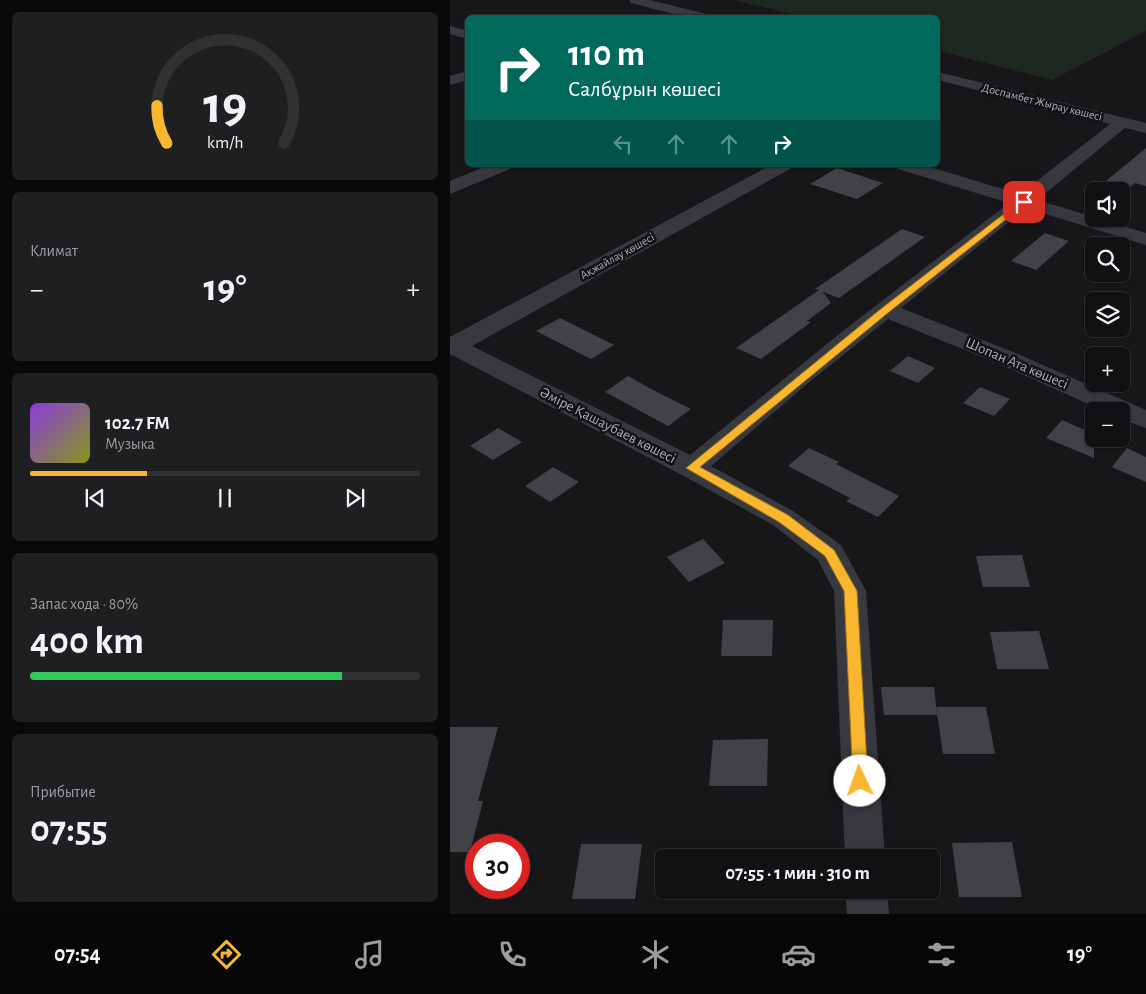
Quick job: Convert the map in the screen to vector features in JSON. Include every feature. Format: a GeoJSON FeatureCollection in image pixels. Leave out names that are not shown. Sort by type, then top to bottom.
{"type":"FeatureCollection","features":[{"type":"Feature","properties":{"kind":"street"},"geometry":{"type":"LineString","coordinates":[[635,0],[695,15]]}},
{"type":"Feature","properties":{"kind":"street"},"geometry":{"type":"LineString","coordinates":[[638,15],[662,6]]}},
{"type":"Feature","properties":{"kind":"street"},"geometry":{"type":"LineString","coordinates":[[450,30],[465,33]]}},
{"type":"Feature","properties":{"kind":"street"},"geometry":{"type":"LineString","coordinates":[[450,81],[465,75]]}},
{"type":"Feature","properties":{"kind":"street","name":"Доспамбет Жырау көшесі"},"geometry":{"type":"LineString","coordinates":[[940,76],[1146,128]]}},
{"type":"Feature","properties":{"kind":"street"},"geometry":{"type":"LineString","coordinates":[[692,468],[1122,122]]}},
{"type":"Feature","properties":{"kind":"street"},"geometry":{"type":"LineString","coordinates":[[450,188],[499,167]]}},
{"type":"Feature","properties":{"kind":"street","name":"Ақжайлау көшесі"},"geometry":{"type":"LineString","coordinates":[[451,346],[780,167]]}},
{"type":"Feature","properties":{"kind":"street"},"geometry":{"type":"LineString","coordinates":[[910,167],[1146,239]]}},
{"type":"Feature","properties":{"kind":"street","name":"Шопан Ата көшесі"},"geometry":{"type":"LineString","coordinates":[[886,310],[1004,357],[1146,420]]}},
{"type":"Feature","properties":{"kind":"street","name":"Әміре Қашаубаев көшесі"},"geometry":{"type":"LineString","coordinates":[[451,346],[692,468],[783,518],[830,553],[850,591],[864,849]]}},
{"type":"Feature","properties":{"kind":"street"},"geometry":{"type":"LineString","coordinates":[[867,899],[868,914]]}},
{"type":"Feature","properties":{"kind":"shaded area"},"geometry":{"type":"Polygon","coordinates":[[[734,0],[1146,0],[1146,31],[1052,80],[940,52],[940,15],[796,15],[734,0]]]}},
{"type":"Feature","properties":{"kind":"building"},"geometry":{"type":"Polygon","coordinates":[[[1146,148],[1146,186],[1135,183],[1130,187],[1130,182],[1105,182],[1146,148]]]}},
{"type":"Feature","properties":{"kind":"building"},"geometry":{"type":"Polygon","coordinates":[[[837,168],[883,183],[857,199],[810,184],[837,168]]]}},
{"type":"Feature","properties":{"kind":"building"},"geometry":{"type":"Polygon","coordinates":[[[902,229],[925,237],[839,298],[823,292],[831,303],[807,321],[811,322],[761,359],[736,348],[819,290],[815,289],[902,229]]]}},
{"type":"Feature","properties":{"kind":"building"},"geometry":{"type":"Polygon","coordinates":[[[1045,233],[1069,241],[1036,270],[1011,261],[1045,233]]]}},
{"type":"Feature","properties":{"kind":"building"},"geometry":{"type":"Polygon","coordinates":[[[560,318],[614,345],[591,359],[536,331],[560,318]]]}},
{"type":"Feature","properties":{"kind":"building"},"geometry":{"type":"Polygon","coordinates":[[[908,356],[935,368],[918,383],[890,371],[908,356]]]}},
{"type":"Feature","properties":{"kind":"building"},"geometry":{"type":"Polygon","coordinates":[[[628,376],[691,409],[668,426],[605,392],[628,376]]]}},
{"type":"Feature","properties":{"kind":"building"},"geometry":{"type":"Polygon","coordinates":[[[980,387],[1010,399],[994,416],[963,403],[980,387]]]}},
{"type":"Feature","properties":{"kind":"building"},"geometry":{"type":"Polygon","coordinates":[[[1062,420],[1085,430],[1085,447],[1094,447],[1094,458],[1046,438],[1062,420]]]}},
{"type":"Feature","properties":{"kind":"building"},"geometry":{"type":"Polygon","coordinates":[[[498,428],[522,442],[493,460],[470,446],[498,428]]]}},
{"type":"Feature","properties":{"kind":"building"},"geometry":{"type":"Polygon","coordinates":[[[809,448],[839,462],[836,464],[899,496],[878,517],[846,501],[850,498],[788,466],[809,448]]]}},
{"type":"Feature","properties":{"kind":"building"},"geometry":{"type":"Polygon","coordinates":[[[1127,448],[1146,457],[1146,482],[1112,467],[1127,448]]]}},
{"type":"Feature","properties":{"kind":"building"},"geometry":{"type":"Polygon","coordinates":[[[553,467],[579,482],[550,502],[525,486],[553,467]]]}},
{"type":"Feature","properties":{"kind":"building"},"geometry":{"type":"Polygon","coordinates":[[[703,539],[725,563],[689,582],[667,557],[703,539]]]}},
{"type":"Feature","properties":{"kind":"building"},"geometry":{"type":"Polygon","coordinates":[[[1022,555],[1030,587],[983,587],[976,556],[1022,555]]]}},
{"type":"Feature","properties":{"kind":"building"},"geometry":{"type":"Polygon","coordinates":[[[723,620],[773,620],[772,656],[721,656],[723,620]]]}},
{"type":"Feature","properties":{"kind":"building"},"geometry":{"type":"Polygon","coordinates":[[[1039,631],[1049,669],[997,669],[990,632],[1039,631]]]}},
{"type":"Feature","properties":{"kind":"building"},"geometry":{"type":"Polygon","coordinates":[[[881,687],[934,687],[937,715],[884,715],[881,687]]]}},
{"type":"Feature","properties":{"kind":"building"},"geometry":{"type":"Polygon","coordinates":[[[936,707],[986,707],[995,754],[943,754],[936,707]]]}},
{"type":"Feature","properties":{"kind":"building"},"geometry":{"type":"Polygon","coordinates":[[[450,727],[498,727],[478,801],[483,801],[475,834],[465,834],[465,852],[450,852],[450,727]]]}},
{"type":"Feature","properties":{"kind":"building"},"geometry":{"type":"Polygon","coordinates":[[[768,739],[767,786],[709,786],[713,740],[768,739]]]}},
{"type":"Feature","properties":{"kind":"building"},"geometry":{"type":"Polygon","coordinates":[[[1012,842],[1022,897],[959,897],[952,843],[1012,842]]]}},
{"type":"Feature","properties":{"kind":"building"},"geometry":{"type":"Polygon","coordinates":[[[581,844],[642,844],[635,899],[572,899],[581,844]]]}},
{"type":"Feature","properties":{"kind":"route"},"geometry":{"type":"LineString","coordinates":[[860,781],[850,591],[830,553],[783,518],[692,468],[886,310],[1024,202]]}}]}
